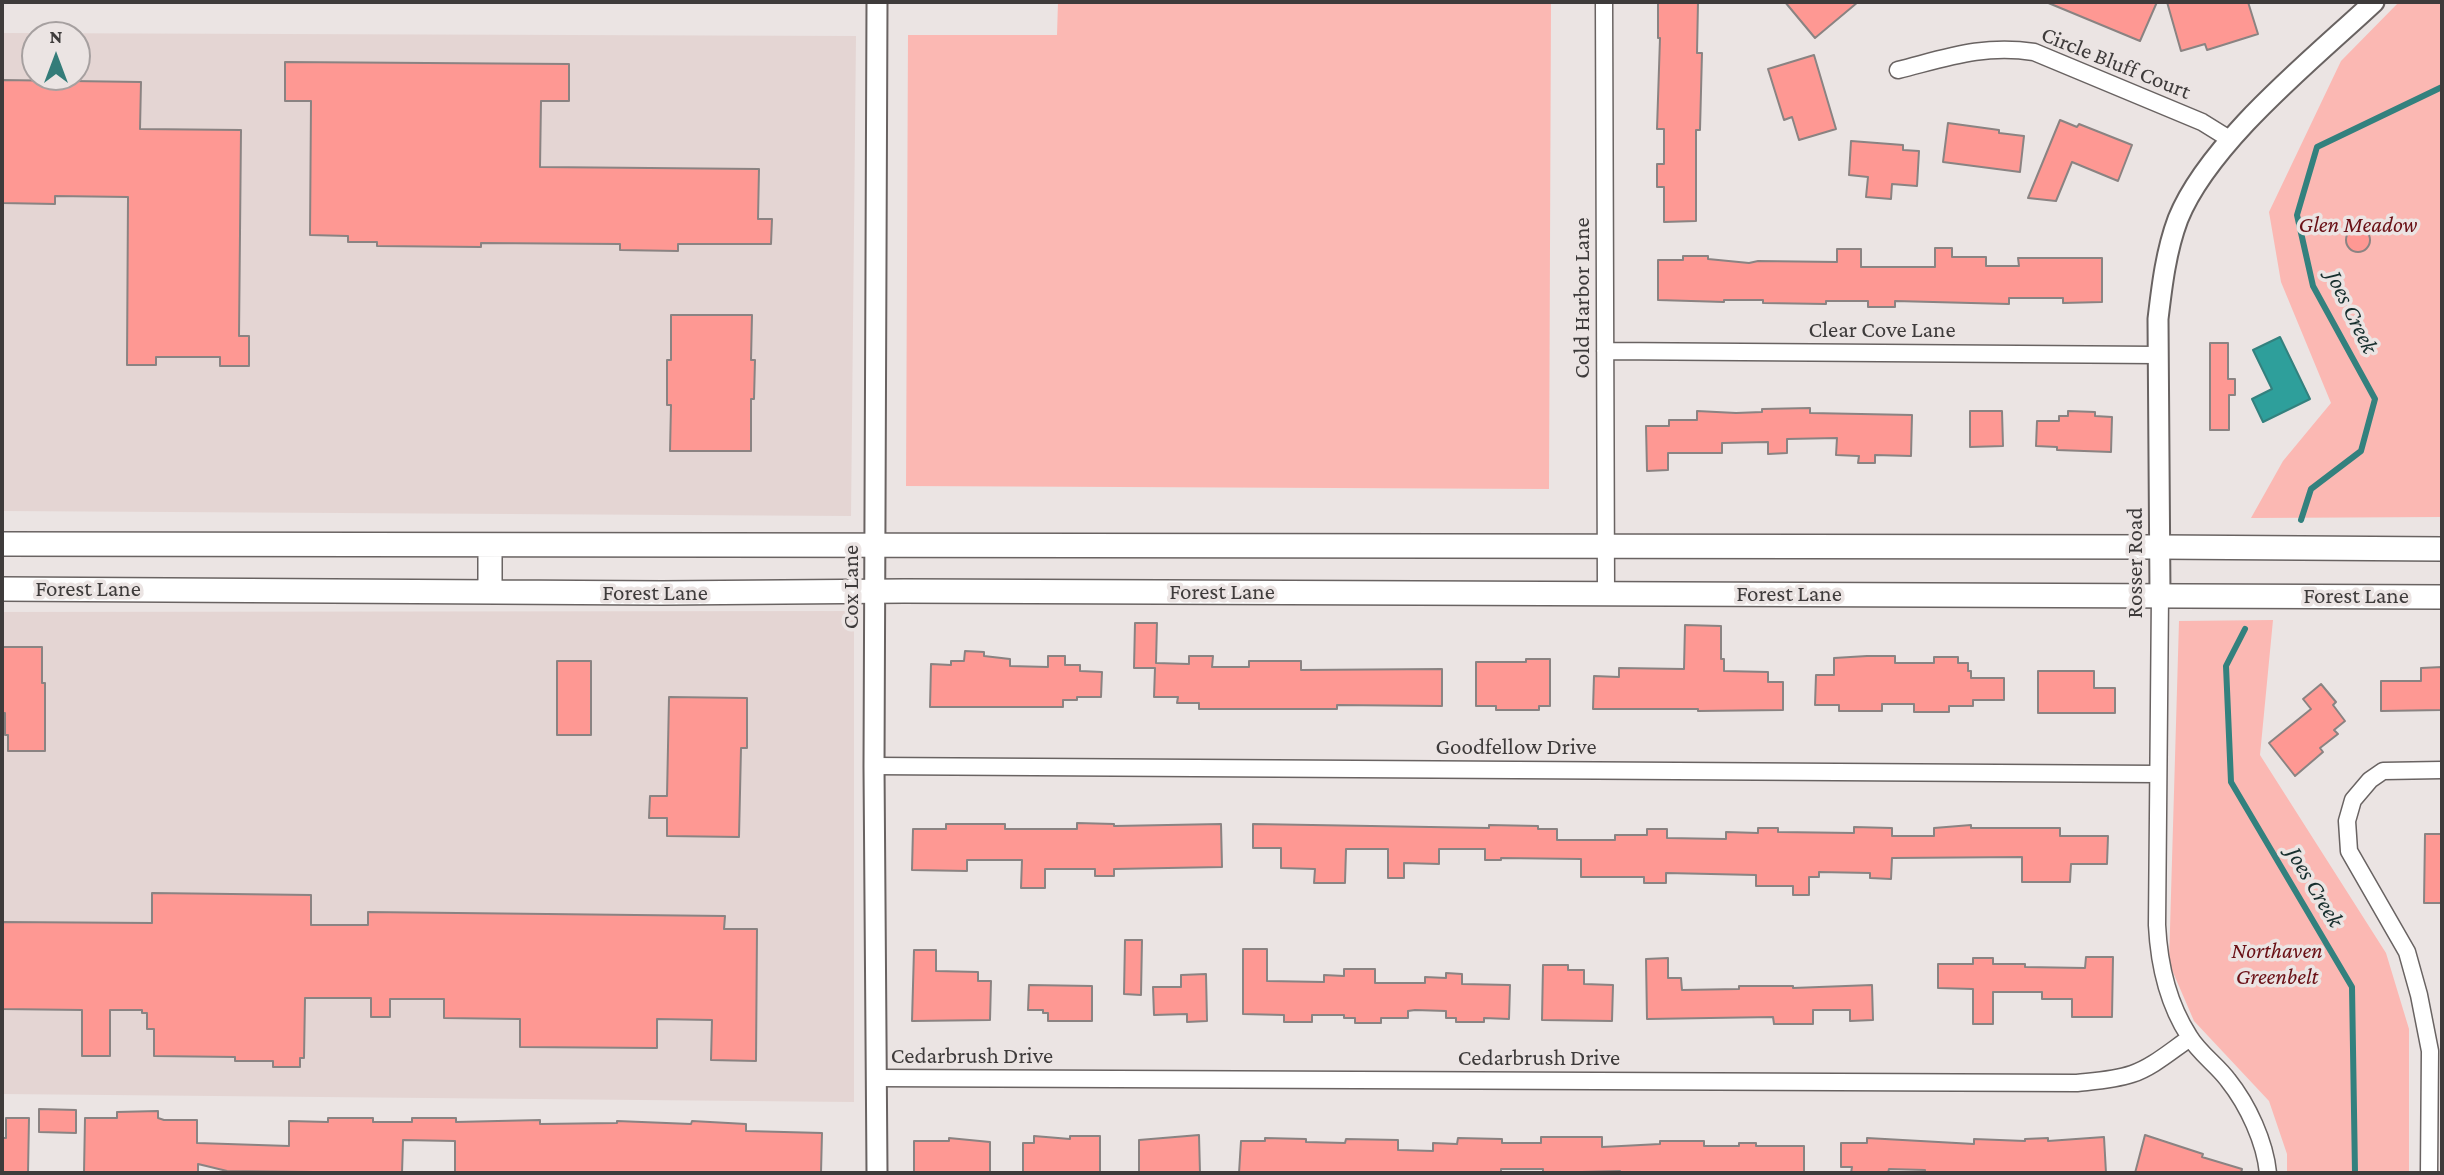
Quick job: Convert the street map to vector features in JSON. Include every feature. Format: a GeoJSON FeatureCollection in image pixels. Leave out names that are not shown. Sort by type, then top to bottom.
{"type":"FeatureCollection","features":[{"type":"Feature","properties":{"kind":"main road","name":"Forest Lane"},"geometry":{"type":"LineString","coordinates":[[2,544],[2442,549]]}},
{"type":"Feature","properties":{"kind":"main road"},"geometry":{"type":"LineString","coordinates":[[490,592],[491,545]]}},
{"type":"Feature","properties":{"kind":"main road","name":"Forest Lane"},"geometry":{"type":"LineString","coordinates":[[2,589],[2442,597]]}},
{"type":"Feature","properties":{"kind":"street","name":"Cox Lane"},"geometry":{"type":"LineString","coordinates":[[877,2],[874,766],[877,1173]]}},
{"type":"Feature","properties":{"kind":"street","name":"Cold Harbor Lane"},"geometry":{"type":"LineString","coordinates":[[1604,2],[1606,593]]}},
{"type":"Feature","properties":{"kind":"street","name":"Rosser Road"},"geometry":{"type":"LineString","coordinates":[[2268,1173],[2256,1132],[2241,1099],[2229,1080],[2190,1038],[2168,996],[2159,960],[2158,319],[2163,274],[2178,220],[2204,174],[2264,105],[2374,2]]}},
{"type":"Feature","properties":{"kind":"street","name":"Circle Bluff Court"},"geometry":{"type":"LineString","coordinates":[[1898,70],[1975,50],[2008,48],[2034,51],[2203,122],[2231,140]]}},
{"type":"Feature","properties":{"kind":"street","name":"Clear Cove Lane"},"geometry":{"type":"LineString","coordinates":[[1605,351],[2157,355]]}},
{"type":"Feature","properties":{"kind":"street","name":"Goodfellow Drive"},"geometry":{"type":"LineString","coordinates":[[874,766],[2158,774]]}},
{"type":"Feature","properties":{"kind":"street"},"geometry":{"type":"LineString","coordinates":[[2429,1173],[2436,1095],[2419,995],[2406,952],[2349,851],[2347,821],[2353,800],[2370,780],[2383,771],[2442,770]]}},
{"type":"Feature","properties":{"kind":"street","name":"Cedarbrush Drive"},"geometry":{"type":"LineString","coordinates":[[877,1078],[2077,1083],[2133,1073],[2190,1038]]}},
{"type":"Feature","properties":{"kind":"shaded area"},"geometry":{"type":"Polygon","coordinates":[[[2,33],[21,33],[21,91],[91,91],[91,33],[856,36],[851,516],[2,511],[2,33]]]}},
{"type":"Feature","properties":{"kind":"shaded area"},"geometry":{"type":"Polygon","coordinates":[[[854,611],[854,1102],[2,1094],[2,612],[854,611]]]}},
{"type":"Feature","properties":{"kind":"green space"},"geometry":{"type":"Polygon","coordinates":[[[1058,2],[1551,2],[1549,489],[906,486],[908,35],[1057,35],[1058,2]]]}},
{"type":"Feature","properties":{"kind":"green space","name":"Glen Meadow"},"geometry":{"type":"Polygon","coordinates":[[[2399,2],[2442,2],[2442,517],[2251,518],[2283,461],[2331,403],[2281,282],[2269,212],[2341,61],[2399,2]]]}},
{"type":"Feature","properties":{"kind":"green space","name":"Northaven Greenbelt"},"geometry":{"type":"Polygon","coordinates":[[[2273,620],[2260,755],[2386,953],[2409,1029],[2409,1173],[2287,1173],[2287,1154],[2269,1101],[2194,1021],[2169,963],[2179,621],[2273,620]]]}},
{"type":"Feature","properties":{"kind":"water"},"geometry":{"type":"Polygon","coordinates":[[[2280,337],[2310,399],[2263,422],[2252,399],[2272,389],[2253,350],[2280,337]]]}},
{"type":"Feature","properties":{"kind":"building"},"geometry":{"type":"Polygon","coordinates":[[[1658,2],[1698,2],[1697,53],[1702,53],[1700,130],[1696,130],[1696,221],[1664,222],[1664,187],[1657,187],[1657,164],[1664,164],[1664,129],[1657,129],[1660,38],[1658,2]]]}},
{"type":"Feature","properties":{"kind":"building"},"geometry":{"type":"Polygon","coordinates":[[[1785,2],[1858,2],[1815,38],[1785,2]]]}},
{"type":"Feature","properties":{"kind":"building"},"geometry":{"type":"Polygon","coordinates":[[[2046,2],[2157,2],[2140,41],[2046,2]]]}},
{"type":"Feature","properties":{"kind":"building"},"geometry":{"type":"Polygon","coordinates":[[[2167,2],[2248,2],[2258,34],[2207,50],[2205,44],[2181,51],[2167,2]]]}},
{"type":"Feature","properties":{"kind":"building"},"geometry":{"type":"Polygon","coordinates":[[[1814,55],[1836,129],[1799,140],[1792,117],[1784,120],[1768,69],[1814,55]]]}},
{"type":"Feature","properties":{"kind":"building"},"geometry":{"type":"Polygon","coordinates":[[[285,62],[569,64],[569,101],[541,101],[540,167],[759,169],[758,219],[772,219],[771,244],[678,244],[678,251],[620,250],[620,244],[481,243],[481,247],[377,246],[377,242],[348,242],[348,236],[310,235],[311,101],[285,101],[285,62]]]}},
{"type":"Feature","properties":{"kind":"building"},"geometry":{"type":"Polygon","coordinates":[[[2,80],[21,80],[21,91],[91,91],[91,81],[141,82],[140,129],[241,130],[239,336],[249,336],[249,366],[220,366],[220,357],[156,357],[156,365],[127,365],[128,197],[55,196],[55,204],[2,203],[2,80]]]}},
{"type":"Feature","properties":{"kind":"building"},"geometry":{"type":"Polygon","coordinates":[[[2060,120],[2077,127],[2079,124],[2132,145],[2118,181],[2072,162],[2056,201],[2028,198],[2060,120]]]}},
{"type":"Feature","properties":{"kind":"building"},"geometry":{"type":"Polygon","coordinates":[[[1948,123],[2024,136],[2020,172],[1943,162],[1948,123]]]}},
{"type":"Feature","properties":{"kind":"building"},"geometry":{"type":"Polygon","coordinates":[[[1851,141],[1903,145],[1903,150],[1919,151],[1917,186],[1892,184],[1891,199],[1866,197],[1868,177],[1849,175],[1851,141]]]}},
{"type":"Feature","properties":{"kind":"building"},"geometry":{"type":"Polygon","coordinates":[[[2358,228],[2367,231],[2370,240],[2367,249],[2358,252],[2349,249],[2346,240],[2349,231],[2358,228]]]}},
{"type":"Feature","properties":{"kind":"building"},"geometry":{"type":"Polygon","coordinates":[[[1935,248],[1952,248],[1952,257],[1986,257],[1986,266],[2019,266],[2018,258],[2102,258],[2102,302],[2063,303],[2063,298],[2009,298],[2009,304],[1895,301],[1895,307],[1868,307],[1868,301],[1826,301],[1826,304],[1763,303],[1763,300],[1658,300],[1658,260],[1708,256],[1708,259],[1749,263],[1837,262],[1837,249],[1861,249],[1861,267],[1935,267],[1935,248]]]}},
{"type":"Feature","properties":{"kind":"building"},"geometry":{"type":"Polygon","coordinates":[[[671,315],[752,315],[751,360],[755,360],[754,399],[751,399],[751,451],[670,451],[671,405],[667,405],[667,360],[671,360],[671,315]]]}},
{"type":"Feature","properties":{"kind":"building"},"geometry":{"type":"Polygon","coordinates":[[[2210,343],[2228,343],[2228,379],[2235,379],[2235,395],[2229,395],[2229,430],[2210,430],[2210,343]]]}},
{"type":"Feature","properties":{"kind":"building"},"geometry":{"type":"Polygon","coordinates":[[[1810,408],[1810,413],[1912,415],[1911,456],[1875,455],[1875,463],[1858,463],[1859,456],[1836,455],[1837,438],[1787,439],[1787,453],[1768,454],[1768,442],[1722,443],[1722,453],[1668,453],[1668,470],[1647,471],[1646,426],[1669,426],[1669,420],[1697,420],[1697,411],[1736,413],[1762,412],[1762,409],[1810,408]]]}},
{"type":"Feature","properties":{"kind":"building"},"geometry":{"type":"Polygon","coordinates":[[[1970,411],[2002,411],[2003,446],[1970,447],[1970,411]]]}},
{"type":"Feature","properties":{"kind":"building"},"geometry":{"type":"Polygon","coordinates":[[[2068,411],[2095,412],[2095,416],[2112,417],[2111,452],[2057,450],[2057,447],[2036,446],[2037,421],[2059,421],[2059,416],[2068,416],[2068,411]]]}},
{"type":"Feature","properties":{"kind":"building"},"geometry":{"type":"Polygon","coordinates":[[[1135,623],[1157,623],[1156,663],[1189,664],[1189,656],[1213,656],[1212,667],[1249,667],[1249,661],[1301,661],[1301,670],[1442,669],[1442,706],[1337,705],[1337,709],[1199,709],[1199,703],[1177,703],[1178,697],[1154,697],[1155,668],[1134,668],[1135,623]]]}},
{"type":"Feature","properties":{"kind":"building"},"geometry":{"type":"Polygon","coordinates":[[[1685,625],[1721,626],[1721,659],[1724,659],[1724,671],[1768,672],[1768,682],[1783,682],[1783,710],[1593,709],[1594,676],[1619,677],[1619,668],[1684,669],[1685,625]]]}},
{"type":"Feature","properties":{"kind":"building"},"geometry":{"type":"Polygon","coordinates":[[[3,647],[42,647],[45,751],[8,751],[3,713],[3,647]]]}},
{"type":"Feature","properties":{"kind":"building"},"geometry":{"type":"Polygon","coordinates":[[[965,651],[984,652],[984,656],[1010,659],[1010,666],[1048,667],[1048,656],[1065,656],[1065,665],[1080,665],[1080,671],[1102,672],[1101,697],[1063,700],[1063,707],[930,707],[931,664],[951,665],[951,661],[964,661],[965,651]]]}},
{"type":"Feature","properties":{"kind":"building"},"geometry":{"type":"Polygon","coordinates":[[[1895,656],[1895,663],[1934,663],[1934,657],[1958,657],[1958,663],[1968,663],[1971,678],[2004,678],[2004,700],[1973,700],[1973,706],[1949,706],[1949,712],[1914,712],[1914,704],[1882,704],[1882,711],[1839,711],[1839,705],[1815,705],[1816,675],[1834,675],[1834,658],[1895,656]]]}},
{"type":"Feature","properties":{"kind":"building"},"geometry":{"type":"Polygon","coordinates":[[[1526,659],[1550,659],[1550,706],[1539,706],[1539,710],[1496,710],[1496,706],[1476,706],[1476,662],[1526,662],[1526,659]]]}},
{"type":"Feature","properties":{"kind":"building"},"geometry":{"type":"Polygon","coordinates":[[[557,661],[591,661],[591,735],[557,735],[557,661]]]}},
{"type":"Feature","properties":{"kind":"building"},"geometry":{"type":"Polygon","coordinates":[[[2442,667],[2442,710],[2381,711],[2381,681],[2421,681],[2421,668],[2442,667]]]}},
{"type":"Feature","properties":{"kind":"building"},"geometry":{"type":"Polygon","coordinates":[[[2038,671],[2094,671],[2094,688],[2115,688],[2115,713],[2038,713],[2038,671]]]}},
{"type":"Feature","properties":{"kind":"building"},"geometry":{"type":"Polygon","coordinates":[[[2321,684],[2336,702],[2333,705],[2345,721],[2334,730],[2338,734],[2320,748],[2323,752],[2295,776],[2269,743],[2311,709],[2303,699],[2321,684]]]}},
{"type":"Feature","properties":{"kind":"building"},"geometry":{"type":"Polygon","coordinates":[[[669,697],[747,698],[747,748],[741,748],[739,837],[667,836],[667,818],[649,818],[650,796],[667,796],[669,697]]]}},
{"type":"Feature","properties":{"kind":"building"},"geometry":{"type":"Polygon","coordinates":[[[1077,823],[1114,826],[1221,824],[1222,867],[1114,869],[1114,876],[1095,876],[1095,869],[1045,869],[1045,888],[1021,888],[1022,860],[967,860],[967,871],[912,870],[913,829],[946,829],[946,824],[1005,824],[1005,829],[1077,829],[1077,823]]]}},
{"type":"Feature","properties":{"kind":"building"},"geometry":{"type":"Polygon","coordinates":[[[1253,824],[1489,828],[1489,825],[1538,826],[1538,829],[1557,829],[1557,840],[1615,840],[1615,835],[1647,835],[1647,829],[1667,829],[1667,838],[1726,839],[1726,832],[1758,833],[1758,828],[1778,828],[1778,832],[1854,833],[1854,827],[1892,828],[1892,836],[1934,836],[1934,828],[1971,825],[1971,828],[2060,828],[2060,836],[2108,836],[2107,864],[2071,864],[2070,882],[2022,882],[2022,857],[1892,858],[1891,879],[1870,878],[1870,873],[1819,872],[1819,877],[1809,877],[1809,895],[1793,895],[1793,886],[1756,886],[1756,875],[1666,873],[1666,883],[1644,883],[1644,877],[1581,877],[1581,859],[1485,860],[1485,849],[1439,849],[1439,864],[1404,863],[1404,878],[1388,878],[1388,849],[1346,849],[1345,883],[1314,883],[1315,869],[1281,868],[1281,848],[1253,848],[1253,824]]]}},
{"type":"Feature","properties":{"kind":"building"},"geometry":{"type":"Polygon","coordinates":[[[2425,834],[2442,834],[2442,903],[2424,903],[2425,834]]]}},
{"type":"Feature","properties":{"kind":"building"},"geometry":{"type":"Polygon","coordinates":[[[152,893],[311,895],[311,925],[368,925],[368,912],[725,916],[724,929],[757,929],[756,1061],[711,1060],[712,1020],[657,1019],[657,1048],[520,1047],[520,1019],[444,1018],[444,999],[390,999],[390,1017],[371,1017],[371,998],[305,998],[304,1058],[300,1058],[300,1067],[273,1067],[273,1061],[235,1061],[235,1057],[154,1056],[154,1029],[147,1029],[147,1013],[142,1013],[142,1010],[110,1010],[110,1056],[82,1056],[82,1010],[2,1009],[2,922],[152,923],[152,893]]]}},
{"type":"Feature","properties":{"kind":"building"},"geometry":{"type":"Polygon","coordinates":[[[1125,940],[1142,940],[1141,995],[1124,994],[1125,940]]]}},
{"type":"Feature","properties":{"kind":"building"},"geometry":{"type":"Polygon","coordinates":[[[1243,949],[1267,949],[1267,981],[1324,982],[1324,975],[1344,976],[1344,969],[1375,969],[1375,983],[1425,983],[1425,977],[1446,978],[1446,973],[1462,974],[1462,984],[1510,985],[1509,1019],[1484,1018],[1484,1022],[1456,1022],[1456,1018],[1446,1018],[1446,1011],[1415,1010],[1408,1011],[1408,1018],[1381,1018],[1381,1023],[1355,1023],[1355,1018],[1344,1018],[1344,1015],[1312,1015],[1312,1022],[1284,1022],[1284,1015],[1243,1014],[1243,949]]]}},
{"type":"Feature","properties":{"kind":"building"},"geometry":{"type":"Polygon","coordinates":[[[914,950],[936,950],[936,971],[978,972],[978,981],[991,981],[990,1020],[912,1021],[914,950]]]}},
{"type":"Feature","properties":{"kind":"building"},"geometry":{"type":"Polygon","coordinates":[[[2086,957],[2113,957],[2112,1017],[2072,1017],[2072,999],[2042,999],[2042,992],[1993,992],[1993,1024],[1973,1024],[1973,989],[1938,988],[1938,964],[1973,964],[1973,958],[1993,958],[1993,964],[2085,968],[2086,957]]]}},
{"type":"Feature","properties":{"kind":"building"},"geometry":{"type":"Polygon","coordinates":[[[1668,958],[1668,978],[1681,978],[1682,990],[1739,989],[1739,986],[1793,988],[1872,985],[1873,1020],[1850,1021],[1850,1010],[1813,1010],[1813,1024],[1774,1024],[1773,1017],[1647,1019],[1646,959],[1668,958]]]}},
{"type":"Feature","properties":{"kind":"building"},"geometry":{"type":"Polygon","coordinates":[[[1543,965],[1568,965],[1568,970],[1584,970],[1584,984],[1613,985],[1612,1021],[1542,1020],[1543,965]]]}},
{"type":"Feature","properties":{"kind":"building"},"geometry":{"type":"Polygon","coordinates":[[[1206,974],[1207,1021],[1187,1022],[1187,1014],[1154,1015],[1153,987],[1181,987],[1181,975],[1206,974]]]}},
{"type":"Feature","properties":{"kind":"building"},"geometry":{"type":"Polygon","coordinates":[[[1029,985],[1092,986],[1092,1021],[1048,1021],[1048,1013],[1043,1013],[1043,1010],[1028,1010],[1029,985]]]}},
{"type":"Feature","properties":{"kind":"building"},"geometry":{"type":"Polygon","coordinates":[[[39,1109],[76,1110],[76,1133],[39,1132],[39,1109]]]}},
{"type":"Feature","properties":{"kind":"building"},"geometry":{"type":"Polygon","coordinates":[[[158,1111],[158,1118],[164,1120],[197,1120],[197,1143],[289,1146],[289,1121],[328,1122],[328,1118],[373,1118],[373,1122],[412,1122],[412,1118],[456,1118],[456,1122],[540,1120],[540,1124],[617,1121],[691,1124],[692,1121],[746,1124],[746,1131],[822,1133],[821,1173],[455,1173],[455,1141],[403,1140],[402,1173],[227,1171],[198,1164],[198,1173],[84,1173],[85,1118],[117,1118],[117,1112],[158,1111]]]}},
{"type":"Feature","properties":{"kind":"building"},"geometry":{"type":"Polygon","coordinates":[[[6,1118],[29,1118],[28,1173],[2,1173],[2,1138],[6,1138],[6,1118]]]}},
{"type":"Feature","properties":{"kind":"building"},"geometry":{"type":"Polygon","coordinates":[[[1199,1135],[1200,1173],[1139,1173],[1139,1140],[1199,1135]]]}},
{"type":"Feature","properties":{"kind":"building"},"geometry":{"type":"Polygon","coordinates":[[[2145,1135],[2242,1169],[2241,1173],[2135,1173],[2145,1135]]]}},
{"type":"Feature","properties":{"kind":"building"},"geometry":{"type":"Polygon","coordinates":[[[1034,1136],[1070,1139],[1070,1136],[1100,1136],[1100,1173],[1023,1173],[1023,1143],[1034,1143],[1034,1136]]]}},
{"type":"Feature","properties":{"kind":"building"},"geometry":{"type":"Polygon","coordinates":[[[1541,1137],[1602,1137],[1602,1147],[1660,1144],[1660,1141],[1704,1141],[1704,1146],[1756,1143],[1756,1146],[1804,1146],[1804,1173],[1543,1173],[1543,1169],[1501,1169],[1501,1173],[1239,1173],[1241,1141],[1265,1141],[1265,1138],[1345,1143],[1346,1139],[1398,1140],[1398,1150],[1433,1151],[1433,1143],[1457,1144],[1458,1138],[1502,1139],[1502,1143],[1541,1143],[1541,1137]]]}},
{"type":"Feature","properties":{"kind":"building"},"geometry":{"type":"Polygon","coordinates":[[[2104,1137],[2106,1173],[1925,1173],[1925,1170],[1889,1169],[1888,1173],[1851,1173],[1852,1167],[1841,1167],[1841,1143],[1867,1143],[1867,1138],[1974,1144],[1974,1139],[2025,1141],[2048,1138],[2048,1141],[2104,1137]]]}},
{"type":"Feature","properties":{"kind":"building"},"geometry":{"type":"Polygon","coordinates":[[[949,1138],[990,1142],[990,1173],[914,1173],[914,1141],[949,1141],[949,1138]]]}},
{"type":"Feature","properties":{"kind":"waterway","name":"Joes Creek"},"geometry":{"type":"LineString","coordinates":[[2301,520],[2311,489],[2361,451],[2375,399],[2313,286],[2297,215],[2317,147],[2442,87]]}},
{"type":"Feature","properties":{"kind":"waterway","name":"Joes Creek"},"geometry":{"type":"LineString","coordinates":[[2245,629],[2226,666],[2231,782],[2352,987],[2355,1173]]}}]}
